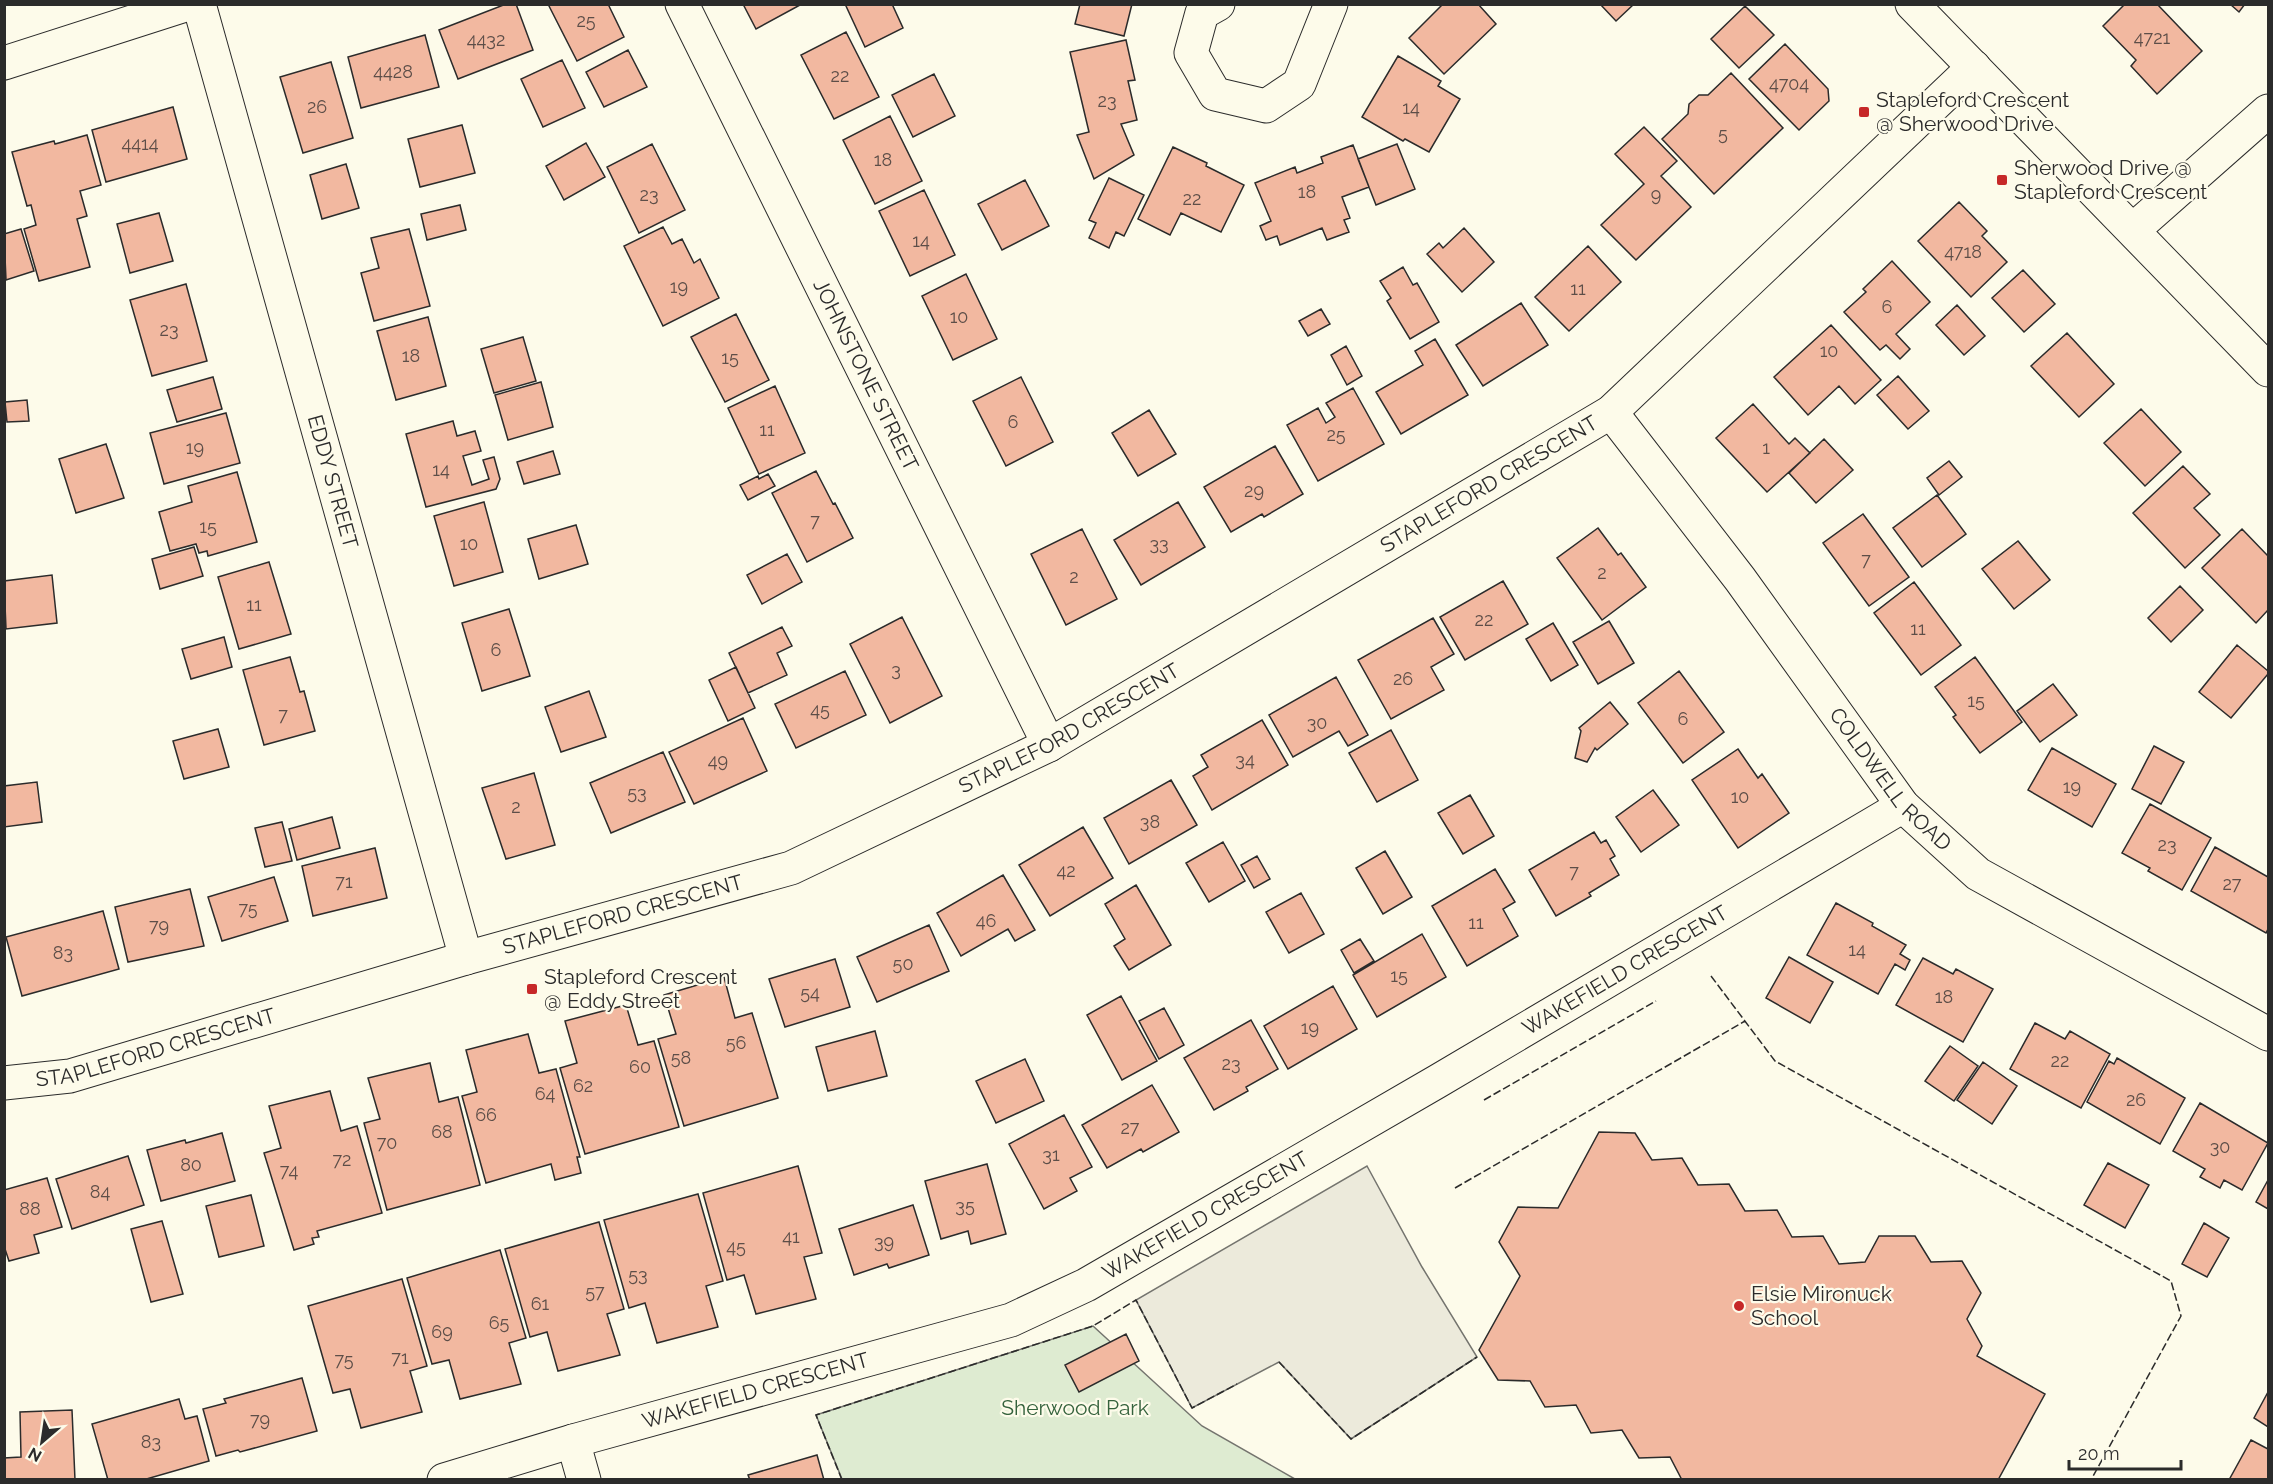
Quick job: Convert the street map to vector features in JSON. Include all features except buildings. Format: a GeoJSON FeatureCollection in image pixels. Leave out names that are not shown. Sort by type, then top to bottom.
{"type":"FeatureCollection","features":[{"type":"Feature","properties":{"kind":"street"},"geometry":{"type":"LineString","coordinates":[[4,63],[188,4]]}},
{"type":"Feature","properties":{"kind":"street","name":"EDDY STREET"},"geometry":{"type":"LineString","coordinates":[[199,4],[466,958]]}},
{"type":"Feature","properties":{"kind":"street","name":"JOHNSTONE STREET"},"geometry":{"type":"LineString","coordinates":[[682,4],[1049,745]]}},
{"type":"Feature","properties":{"kind":"street"},"geometry":{"type":"LineString","coordinates":[[1218,4],[1202,13],[1191,53],[1215,94],[1266,106],[1299,84],[1331,4]]}},
{"type":"Feature","properties":{"kind":"street"},"geometry":{"type":"LineString","coordinates":[[1912,4],[2268,370]]}},
{"type":"Feature","properties":{"kind":"street","name":"STAPLEFORD CRESCENT"},"geometry":{"type":"LineString","coordinates":[[4,1083],[70,1076],[466,958],[791,868],[1049,745],[1611,412],[1974,67]]}},
{"type":"Feature","properties":{"kind":"street"},"geometry":{"type":"LineString","coordinates":[[2133,230],[2268,111]]}},
{"type":"Feature","properties":{"kind":"street","name":"COLDWELL ROAD"},"geometry":{"type":"LineString","coordinates":[[1611,412],[1740,579],[1903,806],[1978,874],[2268,1034]]}},
{"type":"Feature","properties":{"kind":"street","name":"WAKEFIELD CRESCENT"},"geometry":{"type":"LineString","coordinates":[[444,1479],[1011,1320],[1086,1286],[1903,806]]}},
{"type":"Feature","properties":{"kind":"street"},"geometry":{"type":"LineString","coordinates":[[573,1441],[584,1479]]}},
{"type":"Feature","properties":{"kind":"green space","name":"Sherwood Park"},"geometry":{"type":"Polygon","coordinates":[[[1093,1326],[1202,1426],[1295,1479],[842,1479],[816,1415],[1093,1326]]]}},
{"type":"Feature","properties":{"kind":"shaded area"},"geometry":{"type":"Polygon","coordinates":[[[1367,1166],[1422,1267],[1477,1357],[1351,1439],[1279,1362],[1192,1408],[1136,1300],[1367,1166]]]}},
{"type":"Feature","properties":{"kind":"fence"},"geometry":{"type":"LineString","coordinates":[[1711,976],[1775,1061],[2171,1281],[2181,1316],[2091,1480]]}},
{"type":"Feature","properties":{"kind":"fence"},"geometry":{"type":"LineString","coordinates":[[1484,1100],[1656,1001]]}},
{"type":"Feature","properties":{"kind":"fence"},"geometry":{"type":"LineString","coordinates":[[1455,1188],[1745,1021]]}},
{"type":"Feature","properties":{"kind":"fence"},"geometry":{"type":"LineString","coordinates":[[842,1480],[816,1415],[1093,1326],[1136,1300],[1192,1408],[1237,1384]]}},
{"type":"Feature","properties":{"kind":"fence"},"geometry":{"type":"LineString","coordinates":[[1279,1362],[1351,1439],[1477,1357]]}},
{"type":"Feature","properties":{"kind":"place","name":"Stapleford Crescent @ Sherwood Drive"},"geometry":{"type":"Point","coordinates":[1864,112]}},
{"type":"Feature","properties":{"kind":"place","name":"Sherwood Drive @ Stapleford Crescent"},"geometry":{"type":"Point","coordinates":[2002,180]}},
{"type":"Feature","properties":{"kind":"place","name":"Stapleford Crescent @ Eddy Street"},"geometry":{"type":"Point","coordinates":[532,989]}},
{"type":"Feature","properties":{"kind":"place","name":"Elsie Mironuck School"},"geometry":{"type":"Point","coordinates":[1739,1306]}}]}
